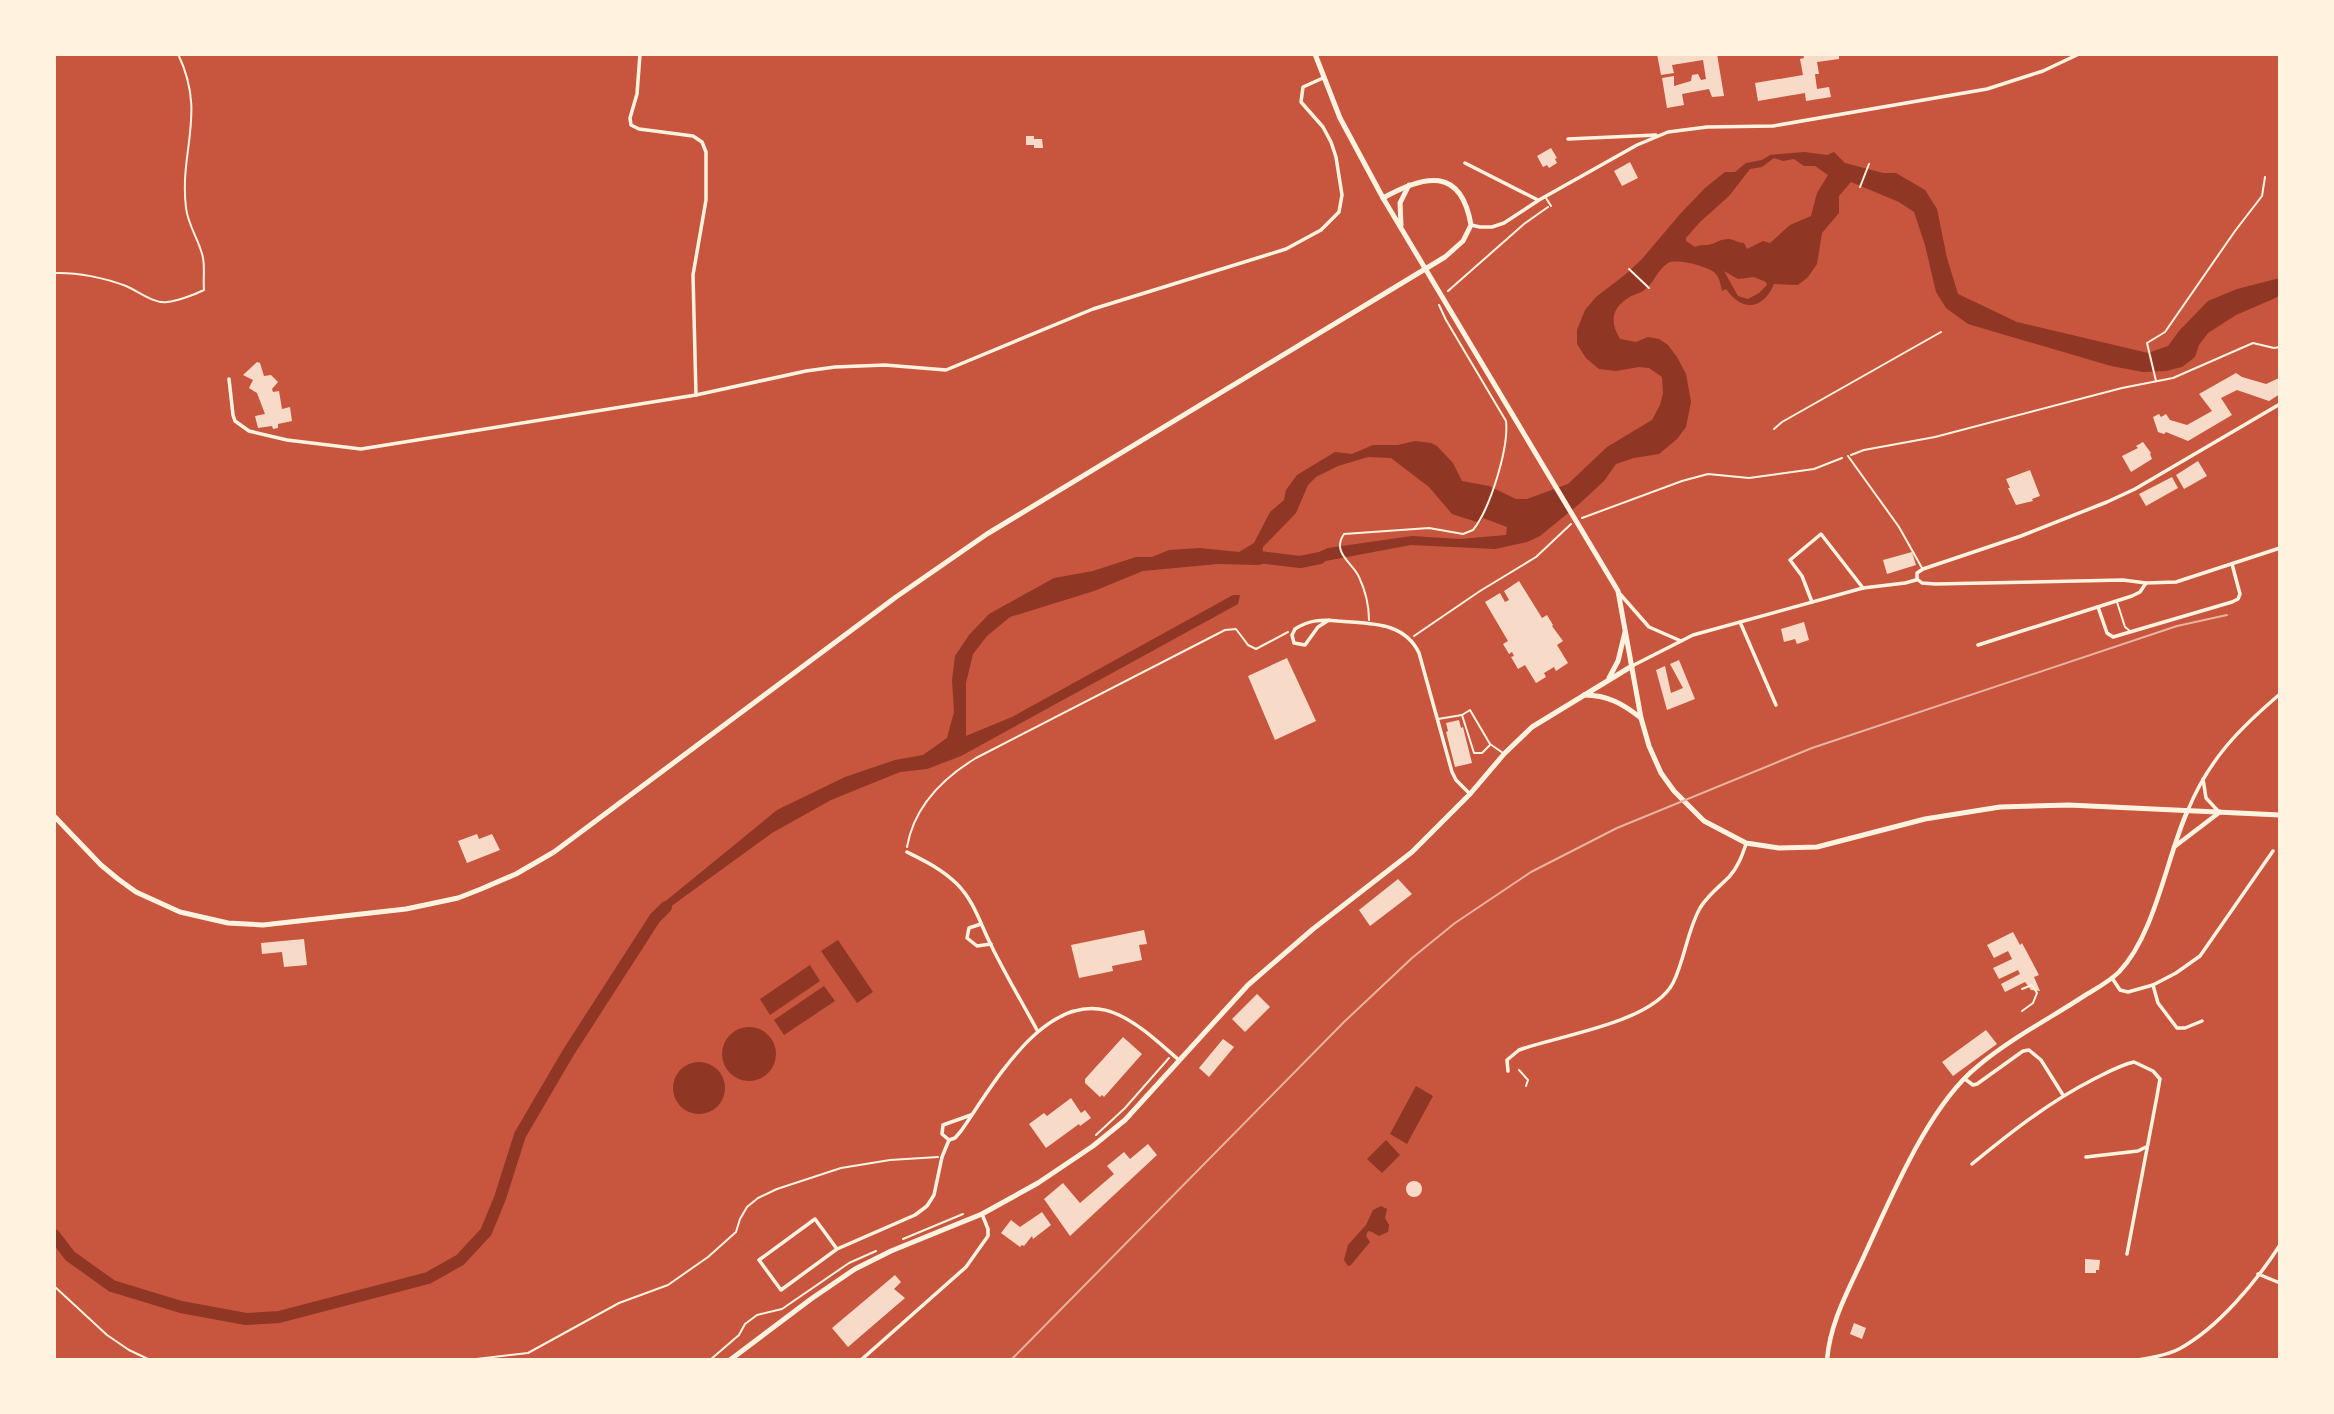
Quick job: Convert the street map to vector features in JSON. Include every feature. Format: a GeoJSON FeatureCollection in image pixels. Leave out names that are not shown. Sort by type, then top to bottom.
{"type":"FeatureCollection","features":[{"type":"Feature","properties":{"kind":"main road"},"geometry":{"type":"LineString","coordinates":[[1315,54],[1339,118],[1383,198],[1618,591],[1648,746],[1661,773],[1693,813],[1746,843],[1779,848],[1817,847],[1924,820],[2000,807],[2069,806],[2280,815]]}},
{"type":"Feature","properties":{"kind":"main road"},"geometry":{"type":"LineString","coordinates":[[54,816],[118,880],[136,892],[180,912],[228,923],[262,925],[406,909],[458,898],[493,884],[546,857],[603,817],[805,664],[976,542],[1446,257],[1463,241],[1471,225],[1465,201],[1451,184],[1429,179],[1410,184],[1383,198]]}},
{"type":"Feature","properties":{"kind":"main road"},"geometry":{"type":"LineString","coordinates":[[1401,228],[1400,203],[1410,184]]}},
{"type":"Feature","properties":{"kind":"main road"},"geometry":{"type":"LineString","coordinates":[[1607,681],[1618,660],[1626,630]]}},
{"type":"Feature","properties":{"kind":"main road"},"geometry":{"type":"LineString","coordinates":[[730,1360],[855,1269],[891,1251],[982,1214],[1038,1183],[1101,1140],[1125,1120],[1257,976],[1412,852],[1470,794],[1504,754],[1539,722],[1632,666]]}},
{"type":"Feature","properties":{"kind":"main road"},"geometry":{"type":"LineString","coordinates":[[1582,695],[1610,698],[1625,705],[1641,719]]}},
{"type":"Feature","properties":{"kind":"street"},"geometry":{"type":"LineString","coordinates":[[640,54],[631,125],[639,129],[693,136],[702,142],[706,152],[706,200],[693,275],[696,395]]}},
{"type":"Feature","properties":{"kind":"street"},"geometry":{"type":"LineString","coordinates":[[1568,139],[1659,135],[1707,127],[1773,126],[1987,89],[2043,71],[2079,54]]}},
{"type":"Feature","properties":{"kind":"street"},"geometry":{"type":"LineString","coordinates":[[229,379],[235,421],[249,431],[287,440],[361,449],[696,395],[835,367],[885,365],[946,370],[1093,309],[1268,256],[1303,241],[1333,220],[1342,204],[1336,157],[1323,127],[1301,102],[1303,87],[1323,78]]}},
{"type":"Feature","properties":{"kind":"street"},"geometry":{"type":"LineString","coordinates":[[1471,225],[1480,228],[1499,225],[1659,135]]}},
{"type":"Feature","properties":{"kind":"street"},"geometry":{"type":"LineString","coordinates":[[1465,163],[1539,201]]}},
{"type":"Feature","properties":{"kind":"street"},"geometry":{"type":"LineString","coordinates":[[1917,579],[1917,573],[1923,569],[2021,536],[2135,489],[2280,404]]}},
{"type":"Feature","properties":{"kind":"street"},"geometry":{"type":"LineString","coordinates":[[1812,602],[1802,576],[1790,560],[1821,534],[1863,588]]}},
{"type":"Feature","properties":{"kind":"street"},"geometry":{"type":"LineString","coordinates":[[1917,579],[1922,583],[1935,584],[2123,580],[2146,583],[2176,582],[2280,548]]}},
{"type":"Feature","properties":{"kind":"street"},"geometry":{"type":"LineString","coordinates":[[2098,607],[2107,633],[2113,637],[2238,599],[2240,588],[2232,564]]}},
{"type":"Feature","properties":{"kind":"street"},"geometry":{"type":"LineString","coordinates":[[1632,666],[1681,641],[1740,622],[1863,588],[1917,579]]}},
{"type":"Feature","properties":{"kind":"street"},"geometry":{"type":"LineString","coordinates":[[1978,645],[2116,601],[2140,592],[2146,583]]}},
{"type":"Feature","properties":{"kind":"street"},"geometry":{"type":"LineString","coordinates":[[1618,591],[1649,627],[1681,641]]}},
{"type":"Feature","properties":{"kind":"street"},"geometry":{"type":"LineString","coordinates":[[1329,620],[1318,627],[1305,645],[1294,643],[1292,635],[1295,629],[1312,621],[1329,620],[1393,628],[1410,638],[1419,653],[1452,772],[1470,794]]}},
{"type":"Feature","properties":{"kind":"street"},"geometry":{"type":"LineString","coordinates":[[1740,622],[1776,705]]}},
{"type":"Feature","properties":{"kind":"street"},"geometry":{"type":"LineString","coordinates":[[1827,1360],[1828,1344],[1835,1322],[1890,1200],[1931,1121],[1964,1078],[2004,1047],[2112,978],[2128,960],[2139,943],[2187,812],[2203,777],[2235,734],[2280,694]]}},
{"type":"Feature","properties":{"kind":"street"},"geometry":{"type":"LineString","coordinates":[[2174,848],[2220,812],[2206,798],[2203,777]]}},
{"type":"Feature","properties":{"kind":"street"},"geometry":{"type":"LineString","coordinates":[[1508,1071],[1507,1060],[1519,1051],[1631,1016],[1667,991],[1684,956],[1692,924],[1700,908],[1710,894],[1731,875],[1740,862],[1746,843]]}},
{"type":"Feature","properties":{"kind":"street"},"geometry":{"type":"LineString","coordinates":[[2112,978],[2120,990],[2128,992],[2153,985],[2200,956],[2273,851]]}},
{"type":"Feature","properties":{"kind":"street"},"geometry":{"type":"LineString","coordinates":[[906,852],[931,864],[959,886],[974,905],[990,944],[1037,1030]]}},
{"type":"Feature","properties":{"kind":"street"},"geometry":{"type":"LineString","coordinates":[[981,923],[969,929],[967,938],[977,946],[990,944]]}},
{"type":"Feature","properties":{"kind":"street"},"geometry":{"type":"LineString","coordinates":[[2153,985],[2158,1003],[2176,1028],[2185,1028],[2202,1021]]}},
{"type":"Feature","properties":{"kind":"street"},"geometry":{"type":"LineString","coordinates":[[837,1249],[816,1219],[759,1260],[781,1290],[837,1249],[915,1215],[927,1206],[934,1195],[942,1157],[949,1140],[955,1138],[1037,1030],[1062,1016],[1094,1008],[1120,1015],[1179,1060]]}},
{"type":"Feature","properties":{"kind":"street"},"geometry":{"type":"LineString","coordinates":[[1964,1078],[1973,1085],[1977,1084],[2023,1051],[2029,1050],[2041,1060],[2063,1096]]}},
{"type":"Feature","properties":{"kind":"street"},"geometry":{"type":"LineString","coordinates":[[1972,1164],[2015,1129],[2063,1096],[2128,1063],[2134,1062],[2153,1071],[2160,1079],[2127,1254]]}},
{"type":"Feature","properties":{"kind":"street"},"geometry":{"type":"LineString","coordinates":[[949,1140],[942,1134],[943,1125],[973,1114]]}},
{"type":"Feature","properties":{"kind":"street"},"geometry":{"type":"LineString","coordinates":[[2086,1157],[2138,1151],[2146,1147]]}},
{"type":"Feature","properties":{"kind":"street"},"geometry":{"type":"LineString","coordinates":[[861,1360],[966,1267],[988,1236],[982,1214]]}},
{"type":"Feature","properties":{"kind":"street"},"geometry":{"type":"LineString","coordinates":[[2138,1360],[2178,1350],[2197,1336],[2230,1308],[2280,1245]]}},
{"type":"Feature","properties":{"kind":"street"},"geometry":{"type":"LineString","coordinates":[[2258,1274],[2280,1283]]}},
{"type":"Feature","properties":{"kind":"lane"},"geometry":{"type":"LineString","coordinates":[[1545,197],[1551,206]]}},
{"type":"Feature","properties":{"kind":"lane"},"geometry":{"type":"LineString","coordinates":[[1848,456],[1893,517],[1923,569]]}},
{"type":"Feature","properties":{"kind":"lane"},"geometry":{"type":"LineString","coordinates":[[2116,601],[2125,627],[2132,631]]}},
{"type":"Feature","properties":{"kind":"lane"},"geometry":{"type":"LineString","coordinates":[[1437,719],[1462,715],[1470,710],[1490,744],[1504,754]]}},
{"type":"Feature","properties":{"kind":"lane"},"geometry":{"type":"LineString","coordinates":[[1462,715],[1474,753],[1482,753],[1490,744]]}},
{"type":"Feature","properties":{"kind":"lane"},"geometry":{"type":"LineString","coordinates":[[2022,989],[2032,985],[2037,993],[2033,1003],[2022,1011]]}},
{"type":"Feature","properties":{"kind":"lane"},"geometry":{"type":"LineString","coordinates":[[1519,1070],[1528,1080],[1526,1086]]}},
{"type":"Feature","properties":{"kind":"path"},"geometry":{"type":"LineString","coordinates":[[54,273],[88,276],[124,285],[166,303],[204,290],[203,256],[193,235],[186,208],[192,105],[189,80],[178,54]]}},
{"type":"Feature","properties":{"kind":"path"},"geometry":{"type":"LineString","coordinates":[[1860,187],[1869,164]]}},
{"type":"Feature","properties":{"kind":"path"},"geometry":{"type":"LineString","coordinates":[[2156,382],[2147,343],[2165,332],[2235,230],[2262,196],[2265,177]]}},
{"type":"Feature","properties":{"kind":"path"},"geometry":{"type":"LineString","coordinates":[[1445,293],[1524,224],[1551,206]]}},
{"type":"Feature","properties":{"kind":"path"},"geometry":{"type":"LineString","coordinates":[[1629,269],[1649,288]]}},
{"type":"Feature","properties":{"kind":"path"},"geometry":{"type":"LineString","coordinates":[[1369,624],[1369,600],[1357,572],[1344,560],[1340,542],[1343,534],[1429,528],[1463,534],[1476,527],[1494,486],[1505,447],[1506,421],[1439,305]]}},
{"type":"Feature","properties":{"kind":"path"},"geometry":{"type":"LineString","coordinates":[[1773,429],[1941,332]]}},
{"type":"Feature","properties":{"kind":"path"},"geometry":{"type":"LineString","coordinates":[[1410,638],[1536,557],[1573,522],[1595,511],[1709,474],[1749,478],[1814,469],[1864,450],[1935,437],[2122,388],[2173,378],[2253,343],[2280,347]]}},
{"type":"Feature","properties":{"kind":"path"},"geometry":{"type":"LineString","coordinates":[[906,852],[920,810],[953,771],[1225,630],[1236,629],[1248,645],[1255,649],[1295,629]]}},
{"type":"Feature","properties":{"kind":"path"},"geometry":{"type":"LineString","coordinates":[[1089,1141],[1125,1108],[1172,1055]]}},
{"type":"Feature","properties":{"kind":"path"},"geometry":{"type":"LineString","coordinates":[[468,1360],[528,1353],[619,1303],[668,1285],[708,1257],[736,1232],[747,1207],[777,1189],[841,1168],[890,1160],[942,1157]]}},
{"type":"Feature","properties":{"kind":"path"},"geometry":{"type":"LineString","coordinates":[[960,1216],[969,1212]]}},
{"type":"Feature","properties":{"kind":"path"},"geometry":{"type":"LineString","coordinates":[[710,1360],[757,1315],[782,1309],[824,1280]]}},
{"type":"Feature","properties":{"kind":"path"},"geometry":{"type":"LineString","coordinates":[[54,1286],[107,1335],[150,1360]]}},
{"type":"Feature","properties":{"kind":"shaded area"},"geometry":{"type":"Polygon","coordinates":[[[1804,152],[1827,155],[1834,152],[1845,163],[1883,173],[1896,173],[1925,190],[1937,209],[1958,294],[2017,322],[2148,353],[2168,346],[2208,301],[2237,289],[2280,278],[2280,296],[2236,315],[2208,333],[2199,345],[2195,357],[2182,367],[2143,372],[2111,366],[1968,324],[1946,308],[1936,292],[1914,212],[1899,202],[1851,182],[1839,196],[1839,213],[1822,233],[1817,264],[1798,285],[1774,284],[1764,299],[1752,305],[1745,304],[1739,302],[1726,289],[1722,291],[1718,276],[1714,272],[1677,261],[1668,263],[1647,288],[1622,302],[1614,316],[1620,339],[1636,342],[1648,337],[1659,339],[1668,345],[1686,374],[1691,402],[1686,427],[1677,439],[1659,454],[1616,464],[1604,481],[1540,536],[1527,542],[1495,549],[1411,545],[1304,565],[1303,559],[1328,548],[1412,536],[1460,539],[1506,535],[1507,527],[1483,518],[1480,523],[1452,514],[1429,487],[1391,458],[1368,457],[1338,466],[1316,477],[1308,485],[1296,513],[1263,547],[1262,555],[1274,560],[1259,565],[1218,564],[1143,571],[1094,591],[1010,617],[987,636],[973,654],[966,683],[966,736],[1012,717],[1233,595],[1240,595],[1238,604],[961,756],[927,769],[900,772],[831,800],[772,833],[655,918],[662,904],[777,810],[845,777],[895,760],[923,755],[947,738],[954,712],[952,680],[955,656],[969,635],[989,614],[1054,578],[1093,571],[1136,557],[1152,557],[1169,550],[1200,548],[1239,552],[1254,543],[1270,512],[1284,500],[1286,490],[1297,475],[1335,452],[1352,454],[1373,445],[1398,445],[1415,441],[1431,443],[1453,463],[1462,481],[1489,486],[1516,499],[1527,499],[1568,484],[1607,447],[1652,420],[1663,393],[1662,377],[1649,368],[1616,371],[1599,369],[1586,358],[1577,344],[1577,330],[1585,310],[1596,297],[1642,259],[1705,188],[1725,172],[1735,172],[1746,163],[1762,160],[1770,155],[1804,152]],[[1774,158],[1762,167],[1750,169],[1729,196],[1700,222],[1686,241],[1695,247],[1730,239],[1744,243],[1747,249],[1763,241],[1770,243],[1790,225],[1811,216],[1817,193],[1828,175],[1815,166],[1804,166],[1794,159],[1783,161],[1774,158]],[[1724,271],[1738,296],[1748,299],[1767,285],[1754,277],[1738,279],[1724,271]]]}},
{"type":"Feature","properties":{"kind":"shaded area"},"geometry":{"type":"Polygon","coordinates":[[[838,940],[873,992],[857,1003],[821,951],[838,940]]]}},
{"type":"Feature","properties":{"kind":"shaded area"},"geometry":{"type":"Polygon","coordinates":[[[810,965],[820,981],[770,1015],[760,999],[810,965]]]}},
{"type":"Feature","properties":{"kind":"shaded area"},"geometry":{"type":"Polygon","coordinates":[[[824,986],[835,1001],[784,1035],[774,1020],[824,986]]]}},
{"type":"Feature","properties":{"kind":"shaded area"},"geometry":{"type":"Polygon","coordinates":[[[749,1027],[768,1035],[776,1054],[768,1073],[749,1081],[730,1073],[722,1054],[730,1035],[749,1027]]]}},
{"type":"Feature","properties":{"kind":"shaded area"},"geometry":{"type":"Polygon","coordinates":[[[699,1062],[709,1064],[717,1070],[723,1078],[723,1098],[717,1106],[709,1112],[699,1114],[689,1112],[681,1106],[675,1098],[673,1088],[675,1078],[681,1070],[689,1064],[699,1062]]]}},
{"type":"Feature","properties":{"kind":"shaded area"},"geometry":{"type":"Polygon","coordinates":[[[1416,1086],[1433,1096],[1407,1144],[1390,1134],[1416,1086]]]}},
{"type":"Feature","properties":{"kind":"shaded area"},"geometry":{"type":"Polygon","coordinates":[[[1386,1140],[1400,1155],[1382,1173],[1367,1159],[1386,1140]]]}},
{"type":"Feature","properties":{"kind":"shaded area"},"geometry":{"type":"Polygon","coordinates":[[[1381,1206],[1387,1209],[1385,1218],[1389,1225],[1388,1232],[1379,1236],[1368,1231],[1366,1236],[1370,1242],[1348,1266],[1344,1260],[1348,1245],[1366,1225],[1373,1210],[1381,1206]]]}},
{"type":"Feature","properties":{"kind":"building"},"geometry":{"type":"Polygon","coordinates":[[[1657,54],[1717,54],[1724,96],[1712,97],[1709,89],[1682,94],[1684,105],[1667,108],[1662,78],[1674,76],[1674,86],[1691,81],[1692,75],[1698,74],[1701,80],[1706,79],[1703,60],[1672,65],[1674,73],[1661,75],[1657,54]]]}},
{"type":"Feature","properties":{"kind":"building"},"geometry":{"type":"Polygon","coordinates":[[[1803,54],[1839,54],[1839,59],[1817,62],[1817,89],[1829,87],[1831,97],[1806,101],[1805,93],[1758,101],[1755,83],[1803,75],[1800,59],[1804,58],[1803,54]]]}},
{"type":"Feature","properties":{"kind":"building"},"geometry":{"type":"Polygon","coordinates":[[[1026,136],[1042,139],[1043,148],[1026,145],[1026,136]]]}},
{"type":"Feature","properties":{"kind":"building"},"geometry":{"type":"Polygon","coordinates":[[[1551,148],[1557,163],[1549,168],[1547,165],[1543,167],[1537,156],[1551,148]]]}},
{"type":"Feature","properties":{"kind":"building"},"geometry":{"type":"Polygon","coordinates":[[[1630,162],[1638,178],[1622,186],[1614,171],[1630,162]]]}},
{"type":"Feature","properties":{"kind":"building"},"geometry":{"type":"Polygon","coordinates":[[[257,362],[260,363],[264,376],[271,375],[278,382],[272,389],[273,392],[279,391],[282,409],[290,407],[292,421],[278,424],[278,428],[258,428],[255,416],[265,414],[257,393],[249,388],[253,380],[243,375],[257,362]]]}},
{"type":"Feature","properties":{"kind":"building"},"geometry":{"type":"Polygon","coordinates":[[[2236,373],[2266,384],[2279,378],[2280,394],[2269,401],[2237,390],[2221,398],[2232,415],[2188,441],[2166,432],[2158,432],[2153,417],[2159,414],[2161,417],[2166,414],[2170,420],[2187,425],[2212,411],[2199,394],[2236,373]]]}},
{"type":"Feature","properties":{"kind":"building"},"geometry":{"type":"Polygon","coordinates":[[[2143,442],[2152,459],[2131,472],[2122,456],[2138,448],[2136,446],[2143,442]]]}},
{"type":"Feature","properties":{"kind":"building"},"geometry":{"type":"Polygon","coordinates":[[[2198,461],[2207,476],[2184,489],[2176,475],[2198,461]]]}},
{"type":"Feature","properties":{"kind":"building"},"geometry":{"type":"Polygon","coordinates":[[[2030,470],[2040,496],[2032,499],[2033,501],[2016,505],[2006,479],[2030,470]]]}},
{"type":"Feature","properties":{"kind":"building"},"geometry":{"type":"Polygon","coordinates":[[[2172,477],[2178,488],[2146,506],[2139,494],[2172,477]]]}},
{"type":"Feature","properties":{"kind":"building"},"geometry":{"type":"Polygon","coordinates":[[[1912,552],[1916,565],[1887,574],[1883,560],[1912,552]]]}},
{"type":"Feature","properties":{"kind":"building"},"geometry":{"type":"Polygon","coordinates":[[[1519,581],[1542,618],[1547,615],[1563,641],[1557,645],[1568,663],[1556,671],[1554,667],[1544,673],[1546,677],[1536,683],[1525,665],[1518,669],[1511,657],[1514,656],[1512,652],[1509,654],[1503,644],[1508,641],[1485,602],[1500,593],[1505,602],[1509,600],[1504,591],[1519,581]]]}},
{"type":"Feature","properties":{"kind":"building"},"geometry":{"type":"Polygon","coordinates":[[[1804,622],[1809,640],[1797,644],[1795,639],[1784,642],[1781,629],[1804,622]]]}},
{"type":"Feature","properties":{"kind":"building"},"geometry":{"type":"Polygon","coordinates":[[[1287,658],[1316,721],[1275,740],[1248,676],[1287,658]]]}},
{"type":"Feature","properties":{"kind":"building"},"geometry":{"type":"Polygon","coordinates":[[[1679,660],[1695,699],[1667,710],[1656,670],[1665,666],[1671,693],[1683,688],[1670,664],[1679,660]]]}},
{"type":"Feature","properties":{"kind":"building"},"geometry":{"type":"Polygon","coordinates":[[[1459,720],[1472,763],[1455,767],[1446,723],[1459,720]]]}},
{"type":"Feature","properties":{"kind":"building"},"geometry":{"type":"Polygon","coordinates":[[[477,834],[479,839],[492,834],[500,850],[467,863],[458,841],[477,834]]]}},
{"type":"Feature","properties":{"kind":"building"},"geometry":{"type":"Polygon","coordinates":[[[1398,879],[1412,894],[1370,926],[1359,910],[1398,879]]]}},
{"type":"Feature","properties":{"kind":"building"},"geometry":{"type":"Polygon","coordinates":[[[1144,930],[1147,944],[1139,945],[1142,960],[1112,966],[1113,971],[1079,978],[1071,945],[1144,930]]]}},
{"type":"Feature","properties":{"kind":"building"},"geometry":{"type":"Polygon","coordinates":[[[2013,932],[2039,975],[2034,977],[2040,991],[2031,990],[2025,982],[2005,992],[2001,984],[2020,974],[2018,970],[1999,979],[1993,968],[2012,959],[2008,951],[1994,958],[1987,945],[2013,932]]]}},
{"type":"Feature","properties":{"kind":"building"},"geometry":{"type":"Polygon","coordinates":[[[304,939],[307,965],[284,967],[282,952],[262,954],[261,943],[304,939]]]}},
{"type":"Feature","properties":{"kind":"building"},"geometry":{"type":"Polygon","coordinates":[[[1257,994],[1270,1007],[1245,1032],[1232,1019],[1257,994]]]}},
{"type":"Feature","properties":{"kind":"building"},"geometry":{"type":"Polygon","coordinates":[[[1986,1030],[1997,1044],[1953,1076],[1942,1062],[1986,1030]]]}},
{"type":"Feature","properties":{"kind":"building"},"geometry":{"type":"Polygon","coordinates":[[[1123,1037],[1142,1054],[1104,1097],[1100,1097],[1085,1083],[1085,1079],[1123,1037]]]}},
{"type":"Feature","properties":{"kind":"building"},"geometry":{"type":"Polygon","coordinates":[[[1223,1039],[1234,1047],[1209,1077],[1199,1068],[1223,1039]]]}},
{"type":"Feature","properties":{"kind":"building"},"geometry":{"type":"Polygon","coordinates":[[[1071,1098],[1081,1113],[1085,1110],[1091,1118],[1046,1148],[1029,1124],[1044,1113],[1047,1116],[1071,1098]]]}},
{"type":"Feature","properties":{"kind":"building"},"geometry":{"type":"Polygon","coordinates":[[[1148,1144],[1157,1155],[1070,1236],[1044,1199],[1063,1183],[1080,1203],[1114,1174],[1107,1166],[1124,1152],[1130,1159],[1148,1144]]]}},
{"type":"Feature","properties":{"kind":"building"},"geometry":{"type":"Polygon","coordinates":[[[1414,1181],[1422,1189],[1414,1197],[1406,1189],[1414,1181]]]}},
{"type":"Feature","properties":{"kind":"building"},"geometry":{"type":"Polygon","coordinates":[[[1042,1212],[1051,1225],[1033,1239],[1032,1236],[1024,1246],[1020,1247],[1001,1233],[1011,1220],[1020,1227],[1042,1212]]]}},
{"type":"Feature","properties":{"kind":"building"},"geometry":{"type":"Polygon","coordinates":[[[2085,1259],[2100,1260],[2096,1273],[2085,1273],[2085,1259]]]}},
{"type":"Feature","properties":{"kind":"building"},"geometry":{"type":"Polygon","coordinates":[[[895,1275],[901,1282],[894,1289],[905,1298],[848,1347],[832,1328],[895,1275]]]}},
{"type":"Feature","properties":{"kind":"building"},"geometry":{"type":"Polygon","coordinates":[[[1854,1323],[1866,1328],[1862,1339],[1850,1334],[1854,1323]]]}},
{"type":"Feature","properties":{"kind":"waterway"},"geometry":{"type":"LineString","coordinates":[[1259,557],[1300,562],[1320,558]]}},
{"type":"Feature","properties":{"kind":"waterway"},"geometry":{"type":"LineString","coordinates":[[54,1235],[70,1256],[112,1286],[181,1307],[246,1319],[279,1317],[428,1278],[460,1260],[486,1232],[520,1135],[568,1053],[655,918],[666,907]]}},
{"type":"Feature","properties":{"kind":"railway"},"geometry":{"type":"LineString","coordinates":[[1011,1360],[1344,1022],[1412,958],[1455,923],[1531,872],[1617,828],[1812,748],[2177,626],[2227,615]]}}]}
